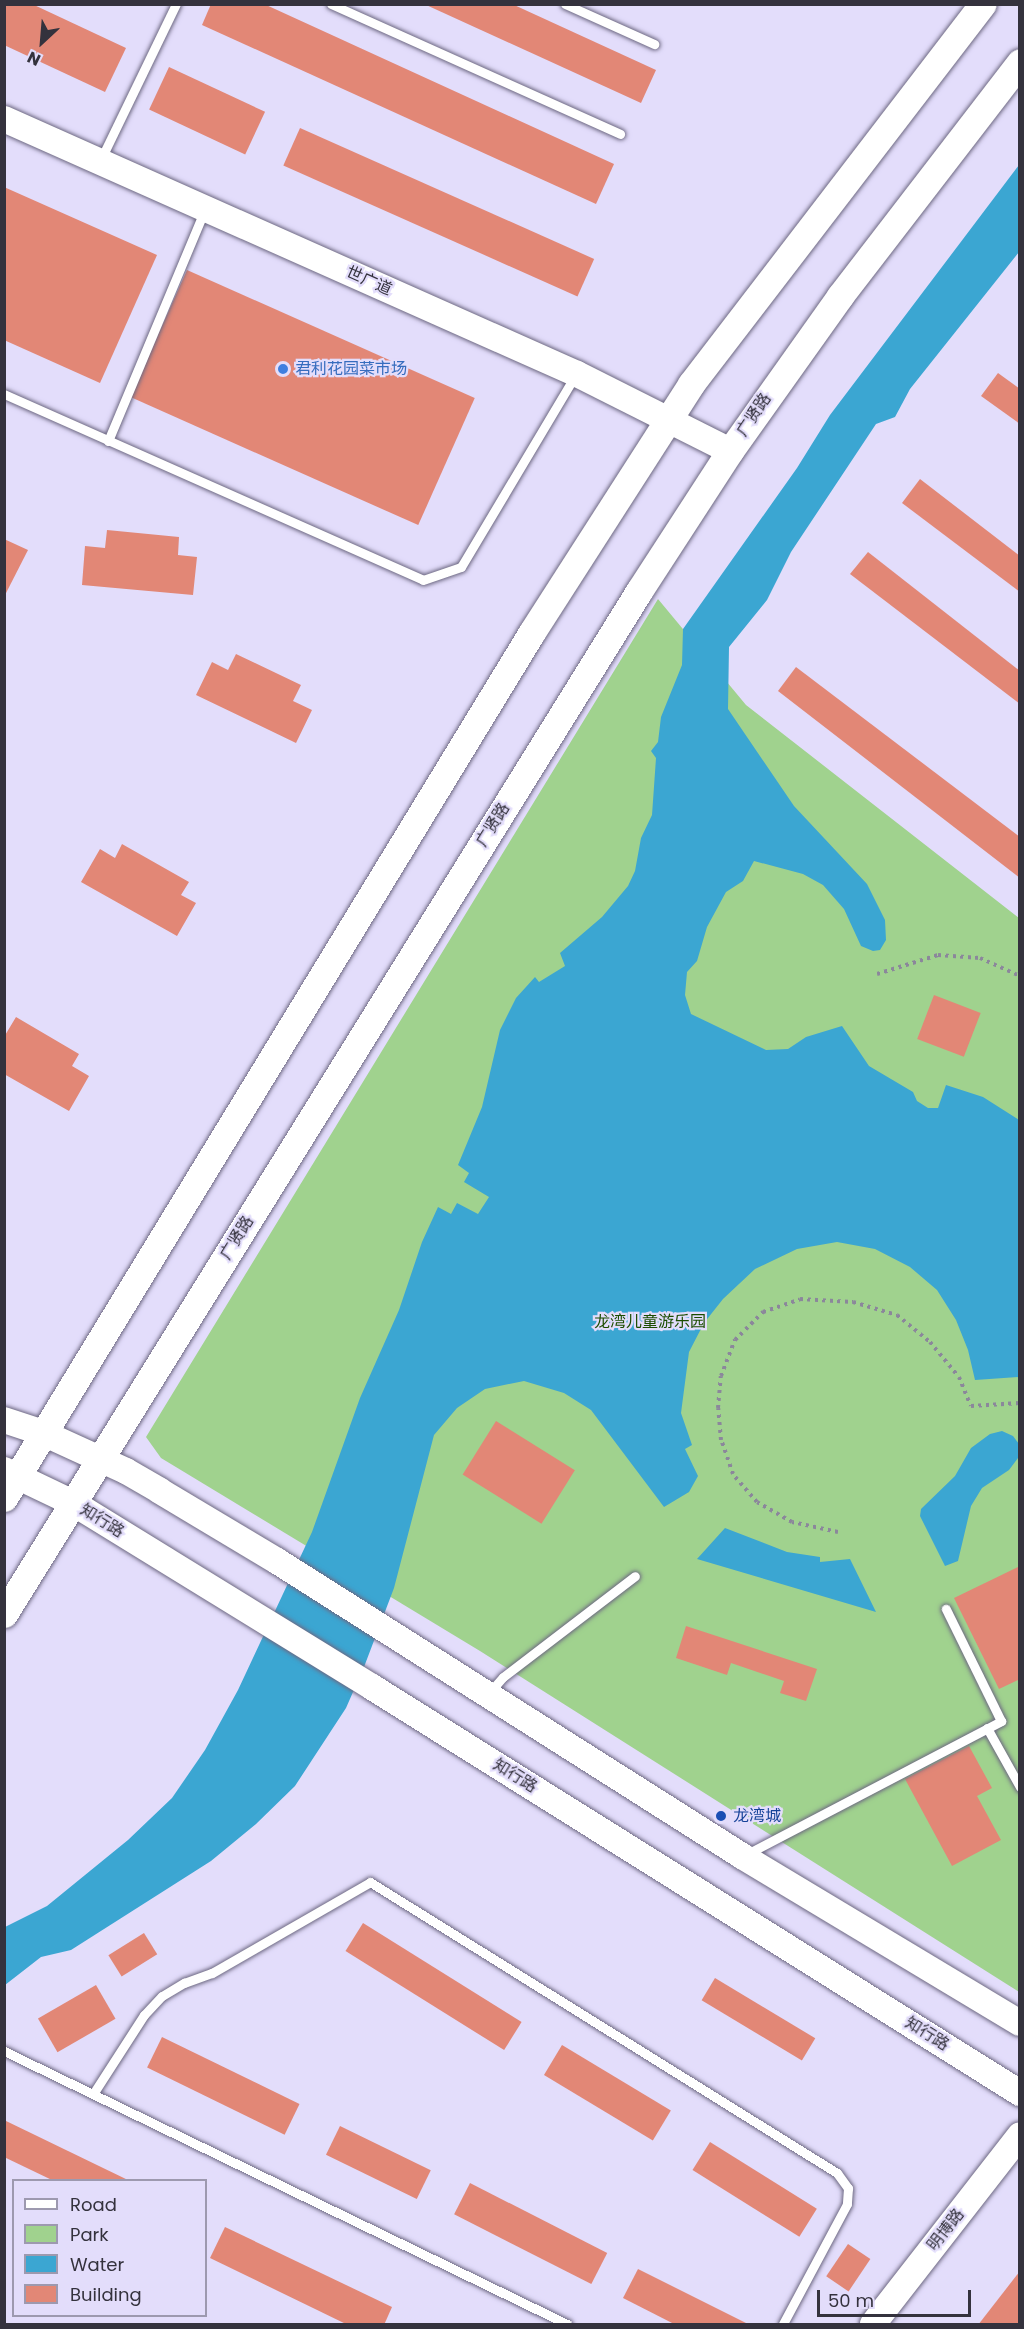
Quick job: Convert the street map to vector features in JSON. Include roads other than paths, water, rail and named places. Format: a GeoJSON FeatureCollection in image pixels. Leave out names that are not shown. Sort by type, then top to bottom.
{"type":"FeatureCollection","features":[{"type":"Feature","properties":{"kind":"main road"},"geometry":{"type":"LineString","coordinates":[[9,1481],[43,1433],[532,632],[691,384],[983,4]]}},
{"type":"Feature","properties":{"kind":"main road","name":"广贤路"},"geometry":{"type":"LineString","coordinates":[[4,1614],[627,611],[730,451],[840,296],[1020,62]]}},
{"type":"Feature","properties":{"kind":"main road","name":"世广道"},"geometry":{"type":"LineString","coordinates":[[4,119],[577,374],[730,451]]}},
{"type":"Feature","properties":{"kind":"main road"},"geometry":{"type":"LineString","coordinates":[[4,1420],[43,1433],[126,1471],[277,1561],[742,1856],[1020,2023]]}},
{"type":"Feature","properties":{"kind":"main road","name":"知行路"},"geometry":{"type":"LineString","coordinates":[[9,1481],[74,1503],[1020,2093]]}},
{"type":"Feature","properties":{"kind":"main road","name":"明博路"},"geometry":{"type":"LineString","coordinates":[[873,2325],[1020,2135]]}},
{"type":"Feature","properties":{"kind":"lane"},"geometry":{"type":"LineString","coordinates":[[100,162],[176,4]]}},
{"type":"Feature","properties":{"kind":"lane"},"geometry":{"type":"LineString","coordinates":[[331,4],[620,134]]}},
{"type":"Feature","properties":{"kind":"lane"},"geometry":{"type":"LineString","coordinates":[[565,4],[654,44]]}},
{"type":"Feature","properties":{"kind":"lane"},"geometry":{"type":"LineString","coordinates":[[108,441],[205,208]]}},
{"type":"Feature","properties":{"kind":"lane"},"geometry":{"type":"LineString","coordinates":[[4,394],[423,580],[461,567],[577,374]]}},
{"type":"Feature","properties":{"kind":"lane"},"geometry":{"type":"LineString","coordinates":[[488,1694],[503,1677],[635,1576]]}},
{"type":"Feature","properties":{"kind":"lane"},"geometry":{"type":"LineString","coordinates":[[742,1856],[1001,1721],[946,1609]]}},
{"type":"Feature","properties":{"kind":"lane"},"geometry":{"type":"LineString","coordinates":[[987,1728],[1020,1787]]}},
{"type":"Feature","properties":{"kind":"lane"},"geometry":{"type":"LineString","coordinates":[[93,2094],[144,2015],[162,1996],[184,1983],[213,1973],[370,1882],[837,2173],[848,2188],[847,2204],[783,2325]]}},
{"type":"Feature","properties":{"kind":"lane"},"geometry":{"type":"LineString","coordinates":[[4,2052],[567,2325]]}},
{"type":"Feature","properties":{"kind":"water"},"geometry":{"type":"Polygon","coordinates":[[[1019,165],[1019,252],[910,389],[895,417],[876,424],[791,552],[767,600],[729,647],[728,709],[794,806],[867,884],[885,920],[886,940],[880,950],[873,951],[861,946],[844,909],[823,885],[803,874],[754,861],[743,881],[726,892],[707,927],[697,961],[687,972],[685,995],[691,1014],[766,1050],[788,1049],[806,1037],[842,1026],[869,1066],[913,1092],[917,1101],[928,1108],[938,1108],[946,1085],[983,1097],[1019,1120],[1019,1377],[975,1380],[968,1350],[956,1320],[937,1290],[910,1267],[875,1249],[837,1242],[797,1249],[755,1269],[723,1299],[704,1323],[689,1352],[681,1413],[692,1445],[685,1449],[698,1476],[689,1492],[664,1507],[591,1410],[564,1393],[524,1381],[485,1389],[457,1408],[434,1435],[394,1588],[364,1667],[346,1708],[295,1786],[256,1824],[211,1861],[71,1950],[41,1957],[5,1985],[5,1927],[47,1906],[128,1840],[172,1798],[205,1750],[238,1690],[312,1532],[360,1398],[399,1310],[422,1242],[438,1207],[451,1214],[457,1203],[478,1214],[489,1197],[464,1182],[469,1173],[458,1165],[482,1107],[500,1030],[516,998],[535,977],[539,982],[565,966],[560,953],[602,917],[628,886],[635,871],[641,838],[652,815],[656,758],[651,751],[658,742],[661,717],[682,665],[683,629],[797,468],[830,415],[1019,165]]]}},
{"type":"Feature","properties":{"kind":"water"},"geometry":{"type":"Polygon","coordinates":[[[1002,1431],[1013,1436],[1019,1444],[1018,1458],[1009,1470],[982,1488],[971,1506],[958,1561],[945,1566],[920,1516],[921,1509],[955,1476],[971,1448],[990,1434],[1002,1431]]]}},
{"type":"Feature","properties":{"kind":"water"},"geometry":{"type":"Polygon","coordinates":[[[725,1528],[787,1552],[820,1557],[820,1562],[850,1559],[876,1612],[697,1559],[725,1528]]]}},
{"type":"Feature","properties":{"kind":"place","name":"君利花园菜市场"},"geometry":{"type":"Point","coordinates":[283,369]}},
{"type":"Feature","properties":{"kind":"place","name":"龙湾城"},"geometry":{"type":"Point","coordinates":[721,1816]}},
{"type":"Feature","properties":{"kind":"park label","name":"龙湾儿童游乐园"},"geometry":{"type":"Point","coordinates":[650,1322]}}]}
